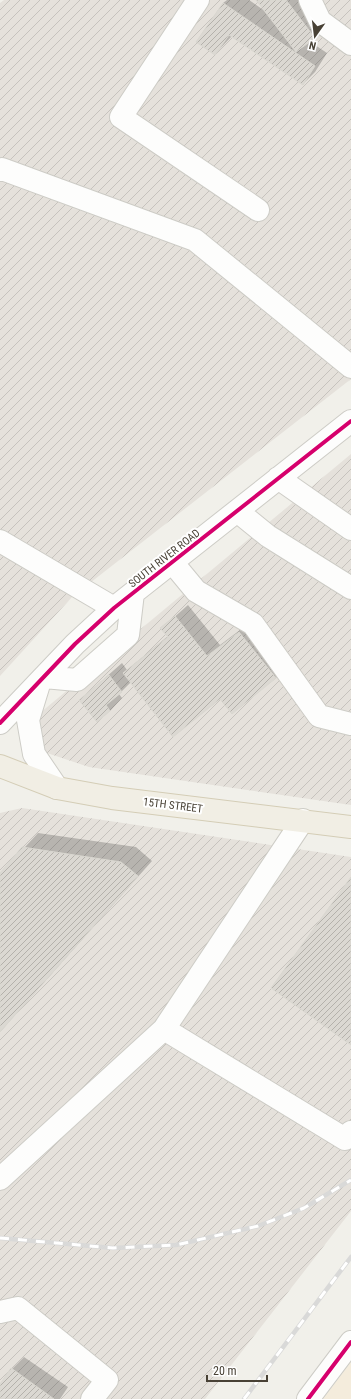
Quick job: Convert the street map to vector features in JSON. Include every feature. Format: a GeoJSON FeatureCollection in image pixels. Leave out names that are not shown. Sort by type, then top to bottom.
{"type":"FeatureCollection","features":[{"type":"Feature","properties":{"kind":"main road","name":"15TH STREET"},"geometry":{"type":"LineString","coordinates":[[0,766],[57,788],[112,798],[351,827]]}},
{"type":"Feature","properties":{"kind":"street"},"geometry":{"type":"LineString","coordinates":[[198,0],[121,117],[258,210]]}},
{"type":"Feature","properties":{"kind":"street"},"geometry":{"type":"LineString","coordinates":[[310,0],[320,21],[351,44]]}},
{"type":"Feature","properties":{"kind":"street"},"geometry":{"type":"LineString","coordinates":[[0,170],[2,169],[195,240],[351,367]]}},
{"type":"Feature","properties":{"kind":"street","name":"SOUTH RIVER ROAD"},"geometry":{"type":"LineString","coordinates":[[0,723],[75,644],[114,608],[351,421]]}},
{"type":"Feature","properties":{"kind":"street"},"geometry":{"type":"LineString","coordinates":[[278,478],[351,529]]}},
{"type":"Feature","properties":{"kind":"street"},"geometry":{"type":"LineString","coordinates":[[237,511],[268,536],[351,588]]}},
{"type":"Feature","properties":{"kind":"street"},"geometry":{"type":"LineString","coordinates":[[0,541],[114,608]]}},
{"type":"Feature","properties":{"kind":"street"},"geometry":{"type":"LineString","coordinates":[[172,562],[196,591],[253,624],[319,716],[351,724]]}},
{"type":"Feature","properties":{"kind":"street"},"geometry":{"type":"LineString","coordinates":[[57,788],[34,754],[28,720],[42,679],[77,680],[128,635],[133,593]]}},
{"type":"Feature","properties":{"kind":"street"},"geometry":{"type":"LineString","coordinates":[[0,1179],[164,1029],[303,820]]}},
{"type":"Feature","properties":{"kind":"street"},"geometry":{"type":"LineString","coordinates":[[164,1029],[345,1139],[351,1132]]}},
{"type":"Feature","properties":{"kind":"street"},"geometry":{"type":"LineString","coordinates":[[0,1312],[18,1308],[107,1380],[92,1399]]}},
{"type":"Feature","properties":{"kind":"street"},"geometry":{"type":"LineString","coordinates":[[308,1399],[351,1342]]}},
{"type":"Feature","properties":{"kind":"shaded area"},"geometry":{"type":"Polygon","coordinates":[[[4,0],[351,0],[351,379],[72,597],[0,676],[0,3],[4,0]]]}},
{"type":"Feature","properties":{"kind":"shaded area"},"geometry":{"type":"Polygon","coordinates":[[[351,454],[351,805],[89,767],[44,752],[34,718],[351,454]]]}},
{"type":"Feature","properties":{"kind":"shaded area"},"geometry":{"type":"Polygon","coordinates":[[[22,808],[351,857],[351,1211],[205,1399],[0,1399],[0,813],[22,808]]]}},
{"type":"Feature","properties":{"kind":"shaded area"},"geometry":{"type":"Polygon","coordinates":[[[351,1362],[351,1399],[323,1399],[351,1362]]]}},
{"type":"Feature","properties":{"kind":"building"},"geometry":{"type":"Polygon","coordinates":[[[256,0],[286,0],[315,38],[296,52],[256,0]]]}},
{"type":"Feature","properties":{"kind":"building"},"geometry":{"type":"Polygon","coordinates":[[[223,3],[315,66],[303,85],[229,35],[215,55],[196,42],[223,3]]]}},
{"type":"Feature","properties":{"kind":"building"},"geometry":{"type":"Polygon","coordinates":[[[175,616],[207,656],[239,632],[276,678],[232,714],[220,699],[173,737],[123,673],[168,637],[160,628],[175,616]]]}},
{"type":"Feature","properties":{"kind":"building"},"geometry":{"type":"Polygon","coordinates":[[[109,675],[122,692],[106,705],[110,711],[97,722],[79,700],[109,675]]]}},
{"type":"Feature","properties":{"kind":"building"},"geometry":{"type":"Polygon","coordinates":[[[22,847],[121,862],[138,876],[0,1032],[0,873],[22,847]]]}},
{"type":"Feature","properties":{"kind":"building"},"geometry":{"type":"Polygon","coordinates":[[[351,877],[351,1045],[271,988],[351,877]]]}},
{"type":"Feature","properties":{"kind":"building"},"geometry":{"type":"Polygon","coordinates":[[[11,1368],[54,1399],[0,1399],[0,1384],[11,1368]]]}},
{"type":"Feature","properties":{"kind":"railway"},"geometry":{"type":"LineString","coordinates":[[0,1238],[113,1248],[176,1245],[258,1226],[304,1208],[351,1180]]}},
{"type":"Feature","properties":{"kind":"railway"},"geometry":{"type":"LineString","coordinates":[[244,1399],[351,1257]]}},
{"type":"Feature","properties":{"kind":"cycle path"},"geometry":{"type":"LineString","coordinates":[[0,723],[75,644],[114,608],[351,421]]}},
{"type":"Feature","properties":{"kind":"cycle path"},"geometry":{"type":"LineString","coordinates":[[308,1399],[351,1342]]}}]}
